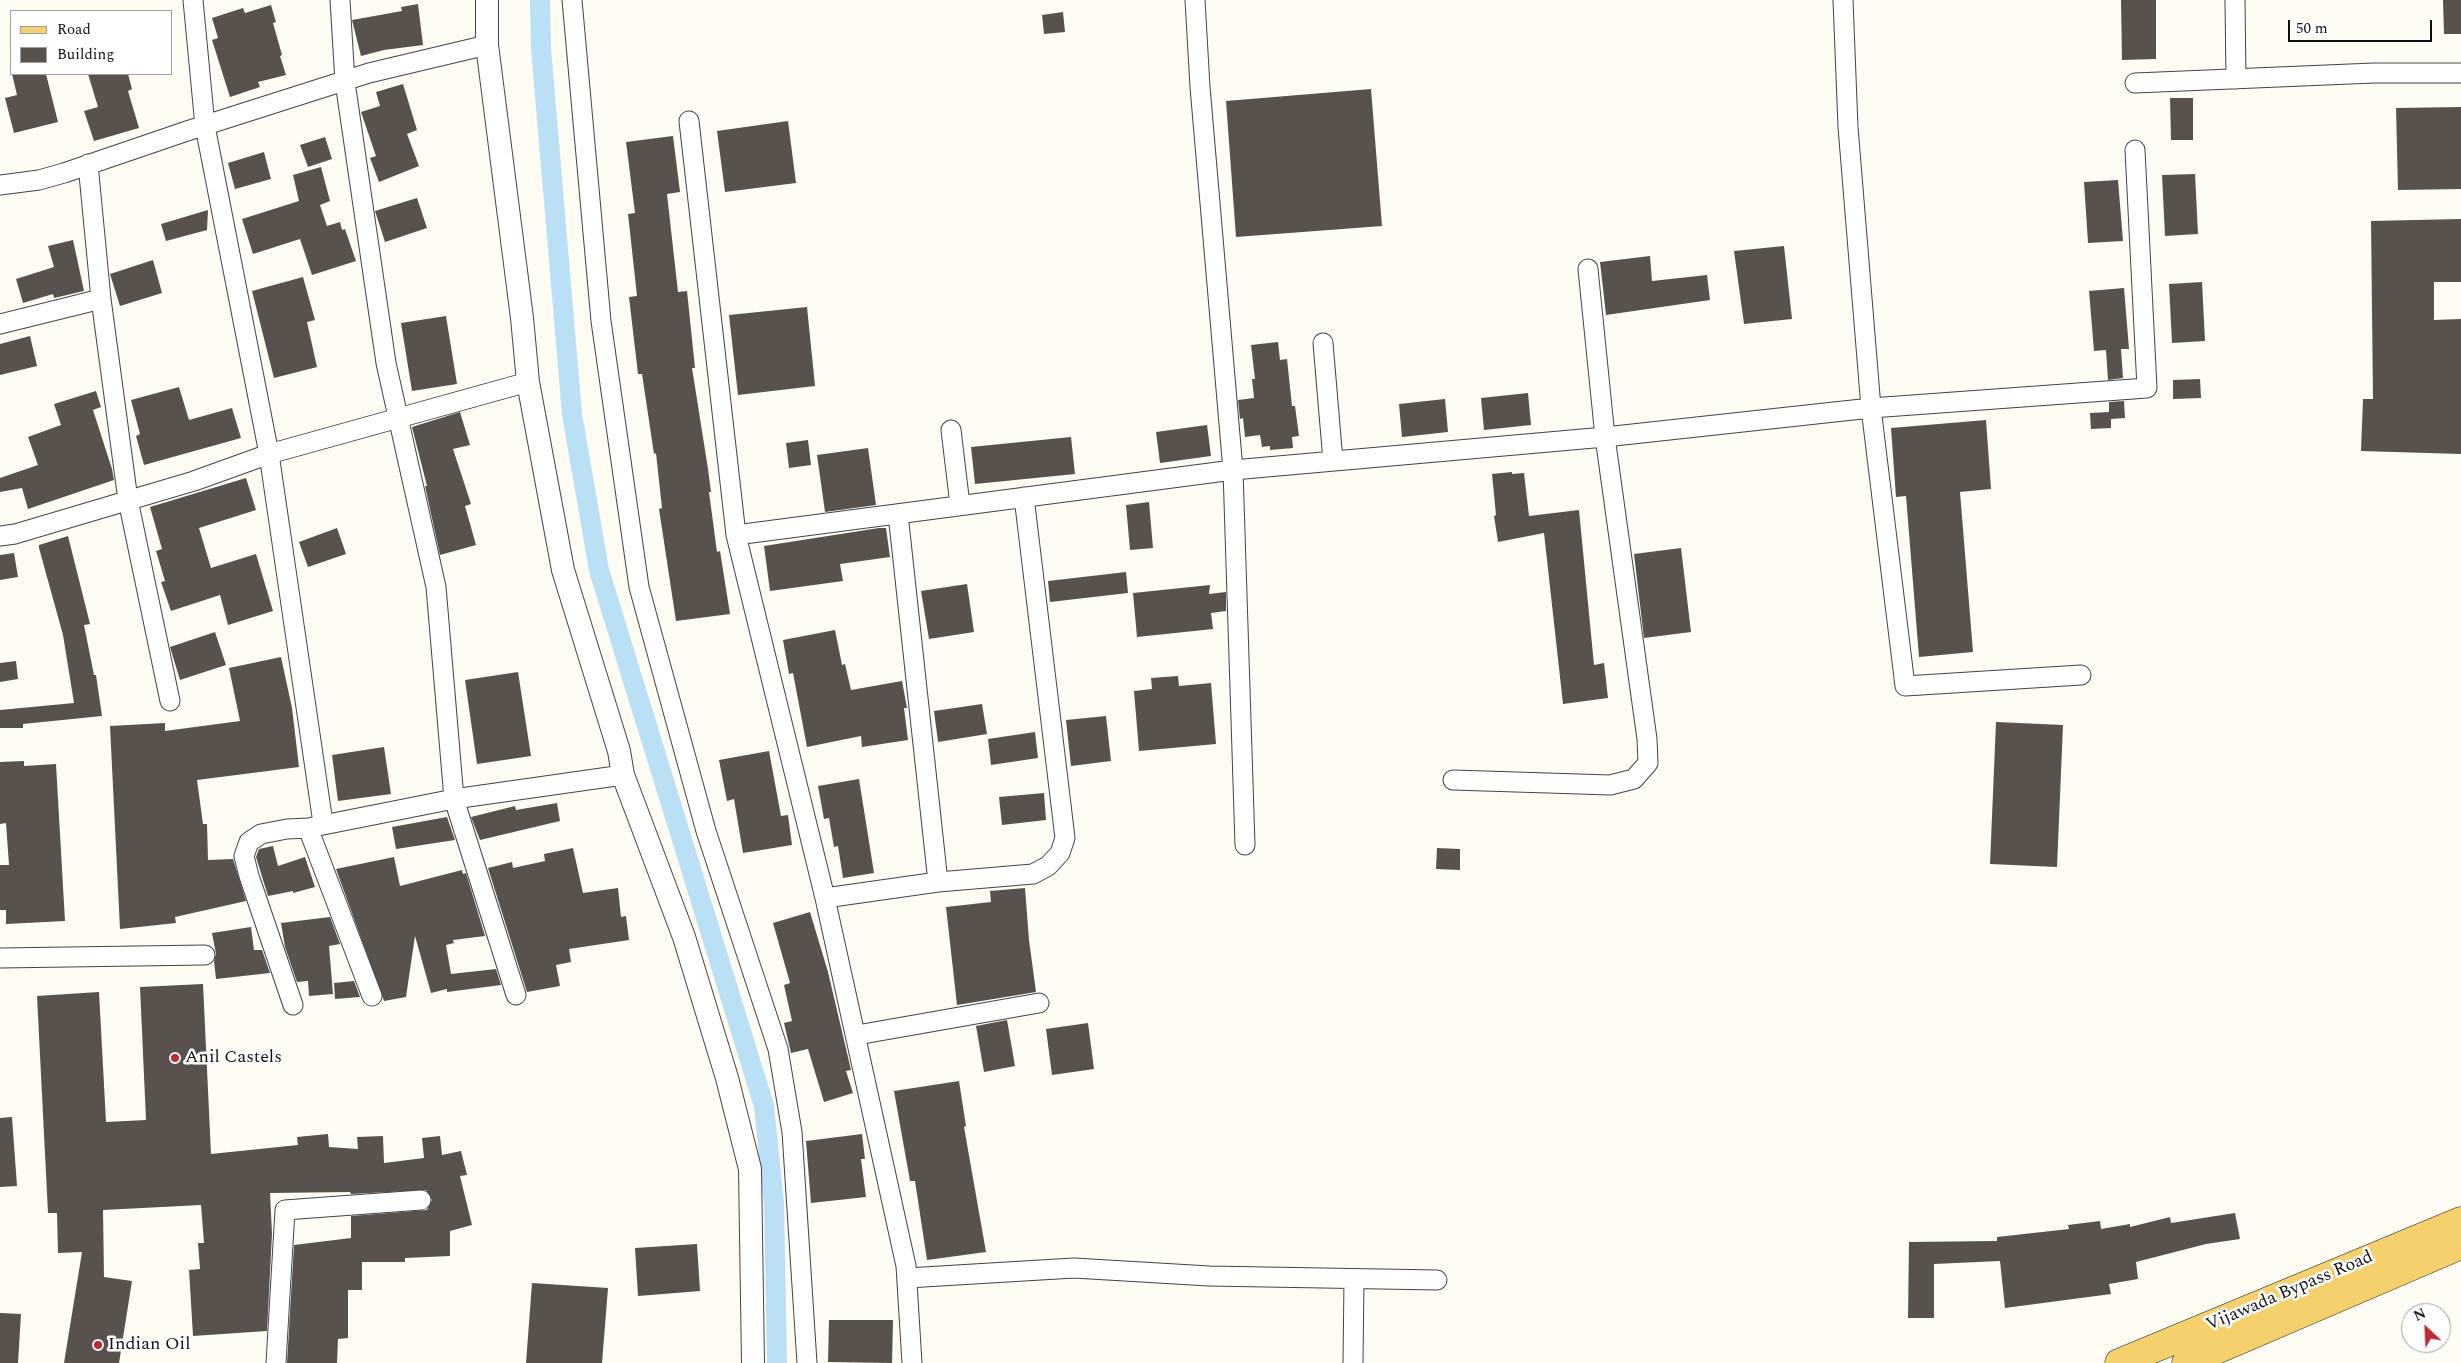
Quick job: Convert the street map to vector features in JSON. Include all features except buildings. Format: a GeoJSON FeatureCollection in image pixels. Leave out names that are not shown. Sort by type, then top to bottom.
{"type":"FeatureCollection","features":[{"type":"Feature","properties":{"kind":"main road","name":"Vijawada Bypass Road"},"geometry":{"type":"LineString","coordinates":[[2119,1363],[2461,1221]]}},
{"type":"Feature","properties":{"kind":"main road","name":"Vijawada Bypass Road"},"geometry":{"type":"LineString","coordinates":[[2186,1363],[2461,1245]]}},
{"type":"Feature","properties":{"kind":"street"},"geometry":{"type":"LineString","coordinates":[[193,0],[205,126],[269,454],[316,826],[372,996]]}},
{"type":"Feature","properties":{"kind":"street"},"geometry":{"type":"LineString","coordinates":[[340,0],[345,82],[386,363],[436,587],[454,799],[516,995]]}},
{"type":"Feature","properties":{"kind":"street"},"geometry":{"type":"LineString","coordinates":[[487,0],[487,45],[522,318],[528,382],[563,570],[619,751],[623,775],[684,937],[727,1078],[750,1169],[753,1363]]}},
{"type":"Feature","properties":{"kind":"street"},"geometry":{"type":"LineString","coordinates":[[572,0],[601,322],[639,587],[706,831],[778,1049],[792,1132],[807,1363]]}},
{"type":"Feature","properties":{"kind":"street"},"geometry":{"type":"LineString","coordinates":[[1195,0],[1200,87],[1234,470],[1245,845]]}},
{"type":"Feature","properties":{"kind":"street"},"geometry":{"type":"LineString","coordinates":[[1843,0],[1848,128],[1871,408],[1905,686],[2081,675]]}},
{"type":"Feature","properties":{"kind":"street"},"geometry":{"type":"LineString","coordinates":[[2235,0],[2236,79]]}},
{"type":"Feature","properties":{"kind":"street"},"geometry":{"type":"LineString","coordinates":[[0,185],[38,180],[369,73],[487,45]]}},
{"type":"Feature","properties":{"kind":"street"},"geometry":{"type":"LineString","coordinates":[[2135,83],[2374,73],[2461,73]]}},
{"type":"Feature","properties":{"kind":"street"},"geometry":{"type":"LineString","coordinates":[[689,121],[736,535],[826,898],[856,1035],[907,1278],[912,1363]]}},
{"type":"Feature","properties":{"kind":"street"},"geometry":{"type":"LineString","coordinates":[[736,535],[1234,470],[1605,437],[1871,408],[2148,388],[2135,150]]}},
{"type":"Feature","properties":{"kind":"street"},"geometry":{"type":"LineString","coordinates":[[88,164],[102,299],[128,500],[170,701]]}},
{"type":"Feature","properties":{"kind":"street"},"geometry":{"type":"LineString","coordinates":[[1453,780],[1610,785],[1634,779],[1648,763],[1605,437],[1588,269]]}},
{"type":"Feature","properties":{"kind":"street"},"geometry":{"type":"LineString","coordinates":[[0,324],[102,299]]}},
{"type":"Feature","properties":{"kind":"street"},"geometry":{"type":"LineString","coordinates":[[1323,343],[1333,461]]}},
{"type":"Feature","properties":{"kind":"street"},"geometry":{"type":"LineString","coordinates":[[0,536],[15,534],[194,481],[269,454],[528,382]]}},
{"type":"Feature","properties":{"kind":"street"},"geometry":{"type":"LineString","coordinates":[[951,430],[960,505]]}},
{"type":"Feature","properties":{"kind":"street"},"geometry":{"type":"LineString","coordinates":[[826,898],[938,882],[1033,874],[1048,866],[1060,854],[1065,838],[1024,497]]}},
{"type":"Feature","properties":{"kind":"street"},"geometry":{"type":"LineString","coordinates":[[898,514],[938,882]]}},
{"type":"Feature","properties":{"kind":"street"},"geometry":{"type":"LineString","coordinates":[[293,1006],[244,856],[249,842],[261,834],[316,826],[454,799],[623,775]]}},
{"type":"Feature","properties":{"kind":"street"},"geometry":{"type":"LineString","coordinates":[[0,958],[205,955]]}},
{"type":"Feature","properties":{"kind":"street"},"geometry":{"type":"LineString","coordinates":[[856,1035],[1039,1002]]}},
{"type":"Feature","properties":{"kind":"street"},"geometry":{"type":"LineString","coordinates":[[276,1363],[285,1210],[421,1200]]}},
{"type":"Feature","properties":{"kind":"street"},"geometry":{"type":"LineString","coordinates":[[907,1278],[1074,1268],[1209,1276],[1437,1280]]}},
{"type":"Feature","properties":{"kind":"street"},"geometry":{"type":"LineString","coordinates":[[1353,1363],[1354,1279]]}},
{"type":"Feature","properties":{"kind":"waterway"},"geometry":{"type":"LineString","coordinates":[[540,0],[541,48],[572,414],[599,570],[764,1106],[774,1203],[777,1363]]}},
{"type":"Feature","properties":{"kind":"place","name":"Anil Castels"},"geometry":{"type":"Point","coordinates":[175,1058]}},
{"type":"Feature","properties":{"kind":"place","name":"Indian Oil"},"geometry":{"type":"Point","coordinates":[98,1345]}}]}
